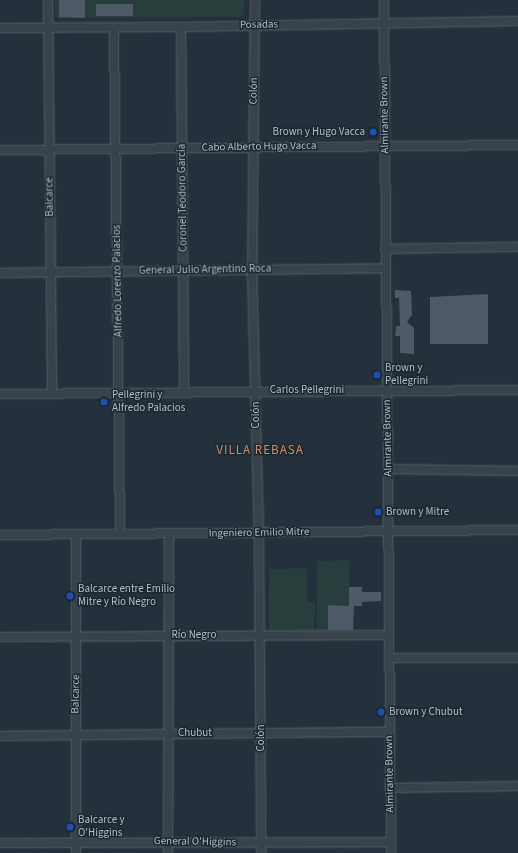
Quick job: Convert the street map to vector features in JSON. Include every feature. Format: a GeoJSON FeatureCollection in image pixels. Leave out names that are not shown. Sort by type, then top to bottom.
{"type":"FeatureCollection","features":[{"type":"Feature","properties":{"kind":"street","name":"Balcarce"},"geometry":{"type":"LineString","coordinates":[[48,0],[52,394]]}},
{"type":"Feature","properties":{"kind":"street","name":"Colón"},"geometry":{"type":"LineString","coordinates":[[254,0],[252,269],[259,534],[261,853]]}},
{"type":"Feature","properties":{"kind":"street","name":"Almirante Brown"},"geometry":{"type":"LineString","coordinates":[[384,0],[391,853]]}},
{"type":"Feature","properties":{"kind":"street","name":"Posadas"},"geometry":{"type":"LineString","coordinates":[[0,28],[181,28],[254,24],[518,21]]}},
{"type":"Feature","properties":{"kind":"street","name":"Alfredo Lorenzo Palacios"},"geometry":{"type":"LineString","coordinates":[[114,28],[120,393],[120,534]]}},
{"type":"Feature","properties":{"kind":"street","name":"Coronel Teodoro García"},"geometry":{"type":"LineString","coordinates":[[181,28],[184,392]]}},
{"type":"Feature","properties":{"kind":"street","name":"Cabo Alberto Hugo Vacca"},"geometry":{"type":"LineString","coordinates":[[0,150],[115,150],[386,145],[518,145]]}},
{"type":"Feature","properties":{"kind":"street"},"geometry":{"type":"LineString","coordinates":[[385,249],[518,248]]}},
{"type":"Feature","properties":{"kind":"street","name":"General Julio Argentino Roca"},"geometry":{"type":"LineString","coordinates":[[0,272],[51,273],[385,268]]}},
{"type":"Feature","properties":{"kind":"street","name":"Carlos Pellegrini"},"geometry":{"type":"LineString","coordinates":[[0,394],[256,390],[518,390]]}},
{"type":"Feature","properties":{"kind":"street"},"geometry":{"type":"LineString","coordinates":[[389,469],[518,471]]}},
{"type":"Feature","properties":{"kind":"street","name":"Ingeniero Emilio Mitre"},"geometry":{"type":"LineString","coordinates":[[0,535],[259,534],[518,530]]}},
{"type":"Feature","properties":{"kind":"street","name":"Balcarce"},"geometry":{"type":"LineString","coordinates":[[76,534],[76,853]]}},
{"type":"Feature","properties":{"kind":"street"},"geometry":{"type":"LineString","coordinates":[[168,534],[168,853]]}},
{"type":"Feature","properties":{"kind":"street","name":"Río Negro"},"geometry":{"type":"LineString","coordinates":[[0,637],[389,635]]}},
{"type":"Feature","properties":{"kind":"street"},"geometry":{"type":"LineString","coordinates":[[389,658],[518,658]]}},
{"type":"Feature","properties":{"kind":"street","name":"Chubut"},"geometry":{"type":"LineString","coordinates":[[0,736],[168,733],[390,732]]}},
{"type":"Feature","properties":{"kind":"street"},"geometry":{"type":"LineString","coordinates":[[391,788],[518,786]]}},
{"type":"Feature","properties":{"kind":"street","name":"General O'Higgins"},"geometry":{"type":"LineString","coordinates":[[0,843],[168,841],[261,843],[391,842]]}},
{"type":"Feature","properties":{"kind":"green space"},"geometry":{"type":"Polygon","coordinates":[[[55,0],[244,0],[244,14],[240,17],[58,18],[55,16],[55,0]]]}},
{"type":"Feature","properties":{"kind":"green space"},"geometry":{"type":"Polygon","coordinates":[[[349,560],[349,606],[329,605],[328,631],[317,631],[317,561],[349,560]]]}},
{"type":"Feature","properties":{"kind":"green space"},"geometry":{"type":"Polygon","coordinates":[[[307,568],[307,602],[315,602],[314,631],[269,631],[269,569],[307,568]]]}},
{"type":"Feature","properties":{"kind":"building"},"geometry":{"type":"Polygon","coordinates":[[[59,0],[85,0],[85,18],[59,17],[59,0]]]}},
{"type":"Feature","properties":{"kind":"building"},"geometry":{"type":"Polygon","coordinates":[[[96,4],[133,4],[133,16],[96,16],[96,4]]]}},
{"type":"Feature","properties":{"kind":"building"},"geometry":{"type":"Polygon","coordinates":[[[395,290],[411,291],[412,315],[407,322],[414,328],[414,354],[400,353],[400,336],[395,336],[396,326],[400,326],[399,298],[395,298],[395,290]]]}},
{"type":"Feature","properties":{"kind":"building"},"geometry":{"type":"Polygon","coordinates":[[[488,294],[488,344],[430,344],[430,297],[488,294]]]}},
{"type":"Feature","properties":{"kind":"building"},"geometry":{"type":"Polygon","coordinates":[[[349,587],[362,587],[362,592],[381,592],[381,601],[362,602],[362,606],[354,606],[353,630],[328,630],[328,605],[349,606],[349,587]]]}},
{"type":"Feature","properties":{"kind":"place","name":"Brown y Hugo Vacca"},"geometry":{"type":"Point","coordinates":[373,132]}},
{"type":"Feature","properties":{"kind":"place","name":"Brown y Pellegrini"},"geometry":{"type":"Point","coordinates":[377,375]}},
{"type":"Feature","properties":{"kind":"place","name":"Pellegrini y Alfredo Palacios"},"geometry":{"type":"Point","coordinates":[104,402]}},
{"type":"Feature","properties":{"kind":"place","name":"Brown y Mitre"},"geometry":{"type":"Point","coordinates":[378,512]}},
{"type":"Feature","properties":{"kind":"place","name":"Balcarce entre Emilio Mitre y Río Negro"},"geometry":{"type":"Point","coordinates":[70,596]}},
{"type":"Feature","properties":{"kind":"place","name":"Brown y Chubut"},"geometry":{"type":"Point","coordinates":[381,712]}},
{"type":"Feature","properties":{"kind":"place","name":"Balcarce y O'Higgins"},"geometry":{"type":"Point","coordinates":[70,827]}},
{"type":"Feature","properties":{"kind":"district","name":"VILLA REBASA"},"geometry":{"type":"Point","coordinates":[260,450]}}]}
